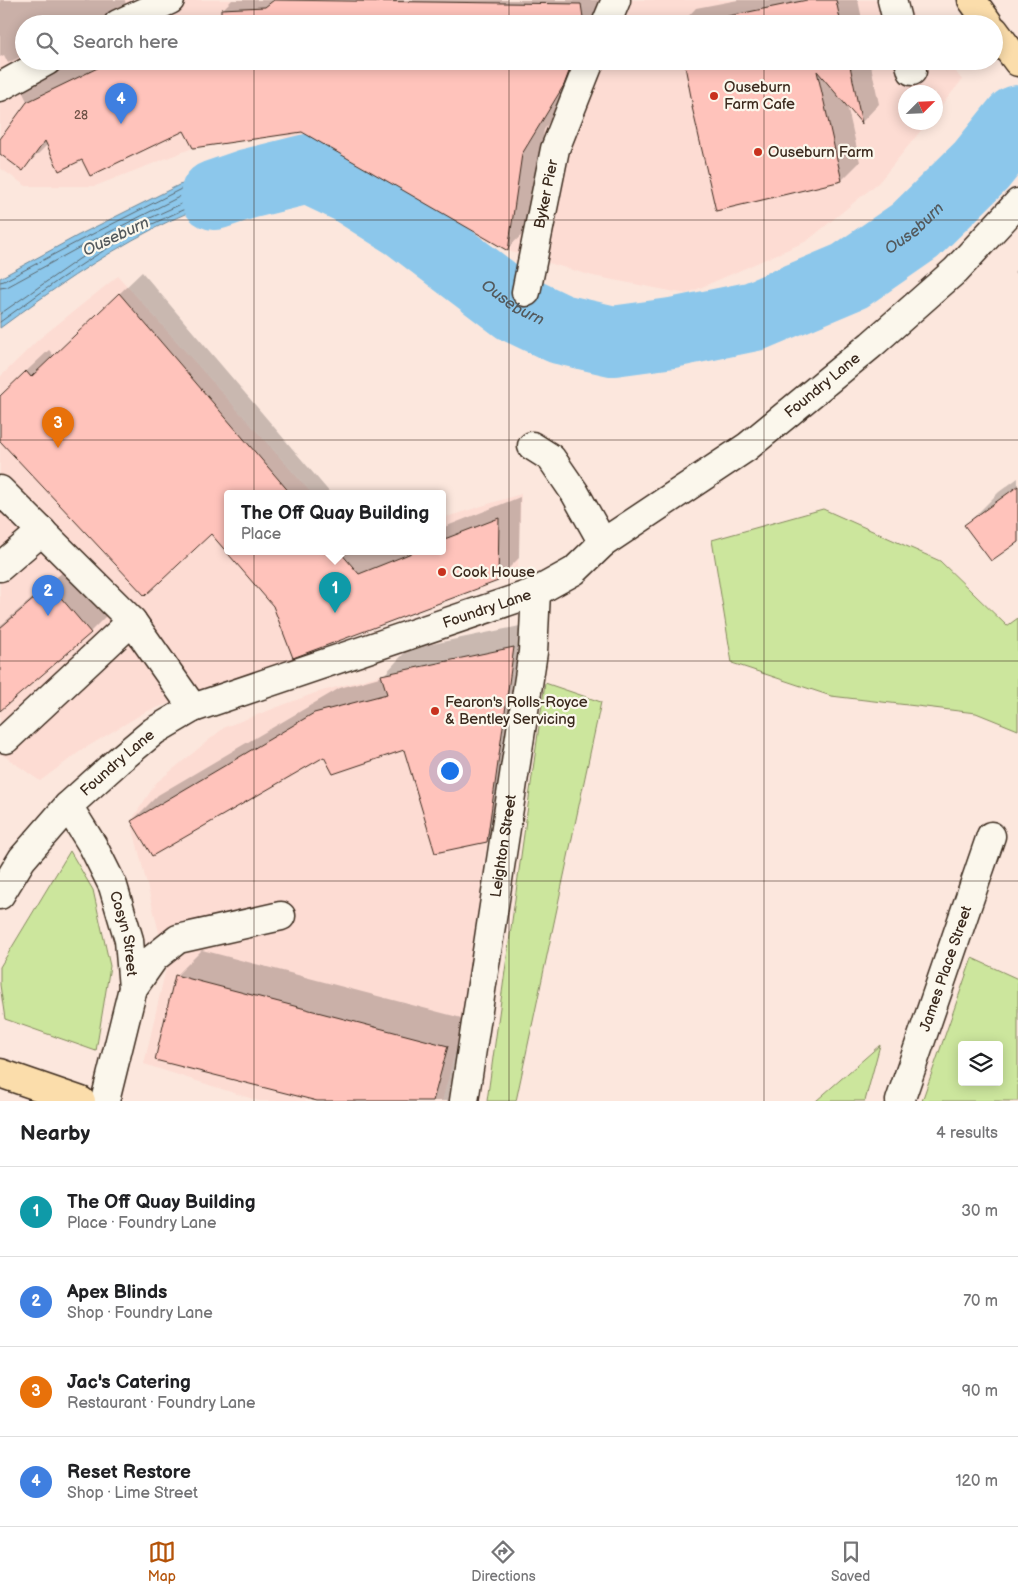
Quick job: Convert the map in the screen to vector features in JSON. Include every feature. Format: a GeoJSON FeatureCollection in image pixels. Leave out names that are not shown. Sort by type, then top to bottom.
{"type":"FeatureCollection","features":[{"type":"Feature","properties":{"kind":"main road"},"geometry":{"type":"LineString","coordinates":[[972,0],[983,15]]}},
{"type":"Feature","properties":{"kind":"main road"},"geometry":{"type":"LineString","coordinates":[[1003,42],[1018,62]]}},
{"type":"Feature","properties":{"kind":"main road"},"geometry":{"type":"LineString","coordinates":[[2,1078],[80,1101]]}},
{"type":"Feature","properties":{"kind":"street"},"geometry":{"type":"LineString","coordinates":[[138,15],[170,0]]}},
{"type":"Feature","properties":{"kind":"street"},"geometry":{"type":"LineString","coordinates":[[610,15],[616,0]]}},
{"type":"Feature","properties":{"kind":"street"},"geometry":{"type":"LineString","coordinates":[[892,0],[896,15]]}},
{"type":"Feature","properties":{"kind":"street"},"geometry":{"type":"LineString","coordinates":[[0,87],[30,70]]}},
{"type":"Feature","properties":{"kind":"street","name":"Byker Pier"},"geometry":{"type":"LineString","coordinates":[[526,292],[555,149],[586,70]]}},
{"type":"Feature","properties":{"kind":"street","name":"Foundry Lane"},"geometry":{"type":"LineString","coordinates":[[0,895],[22,859],[68,806],[118,760],[154,731],[193,708],[536,592],[574,571],[603,543],[746,447],[870,345],[956,270],[1018,203]]}},
{"type":"Feature","properties":{"kind":"street"},"geometry":{"type":"LineString","coordinates":[[532,446],[551,458],[575,493],[603,543]]}},
{"type":"Feature","properties":{"kind":"street"},"geometry":{"type":"LineString","coordinates":[[0,490],[132,621],[193,708]]}},
{"type":"Feature","properties":{"kind":"street"},"geometry":{"type":"LineString","coordinates":[[0,568],[42,531]]}},
{"type":"Feature","properties":{"kind":"street","name":"Leighton Street"},"geometry":{"type":"LineString","coordinates":[[464,1101],[533,652],[536,592]]}},
{"type":"Feature","properties":{"kind":"street"},"geometry":{"type":"LineString","coordinates":[[6,739],[132,621]]}},
{"type":"Feature","properties":{"kind":"street","name":"Cosyn Street"},"geometry":{"type":"LineString","coordinates":[[68,806],[93,846],[113,886],[128,940],[133,988],[105,1101]]}},
{"type":"Feature","properties":{"kind":"street","name":"James Place Street"},"geometry":{"type":"LineString","coordinates":[[900,1101],[990,836]]}},
{"type":"Feature","properties":{"kind":"street"},"geometry":{"type":"LineString","coordinates":[[133,988],[154,958],[178,939],[281,916]]}},
{"type":"Feature","properties":{"kind":"shaded area"},"geometry":{"type":"Polygon","coordinates":[[[0,0],[903,0],[914,15],[15,15],[15,70],[955,70],[962,80],[943,103],[943,85],[898,85],[898,130],[921,130],[879,182],[807,241],[686,294],[593,276],[508,251],[279,135],[193,148],[95,186],[26,186],[0,168],[0,0]]]}},
{"type":"Feature","properties":{"kind":"shaded area"},"geometry":{"type":"Polygon","coordinates":[[[118,276],[308,490],[224,490],[224,555],[446,555],[446,517],[521,494],[518,571],[498,581],[293,659],[145,712],[82,750],[40,781],[0,753],[0,377],[39,339],[118,276]]]}},
{"type":"Feature","properties":{"kind":"shaded area"},"geometry":{"type":"Polygon","coordinates":[[[514,647],[461,1030],[442,1101],[259,1101],[144,1064],[167,964],[131,821],[156,783],[225,727],[315,693],[381,675],[514,647]]]}},
{"type":"Feature","properties":{"kind":"green space"},"geometry":{"type":"Polygon","coordinates":[[[823,509],[940,561],[1007,626],[1018,618],[1018,730],[976,713],[831,696],[732,663],[712,540],[823,509]]]}},
{"type":"Feature","properties":{"kind":"green space"},"geometry":{"type":"Polygon","coordinates":[[[545,683],[601,702],[516,1101],[487,1101],[545,683]]]}},
{"type":"Feature","properties":{"kind":"green space"},"geometry":{"type":"Polygon","coordinates":[[[70,851],[93,890],[110,966],[96,1051],[5,1019],[0,985],[0,967],[70,851]]]}},
{"type":"Feature","properties":{"kind":"green space"},"geometry":{"type":"Polygon","coordinates":[[[972,958],[1018,979],[1018,1101],[922,1101],[972,958]]]}},
{"type":"Feature","properties":{"kind":"green space"},"geometry":{"type":"Polygon","coordinates":[[[880,1045],[865,1101],[816,1101],[880,1045]]]}},
{"type":"Feature","properties":{"kind":"water"},"geometry":{"type":"Polygon","coordinates":[[[261,162],[308,169],[210,204],[153,229],[113,251],[0,328],[0,278],[77,236],[179,185],[261,162]]]}},
{"type":"Feature","properties":{"kind":"building"},"geometry":{"type":"Polygon","coordinates":[[[274,0],[581,4],[583,15],[221,15],[221,9],[265,7],[274,0]]]}},
{"type":"Feature","properties":{"kind":"building"},"geometry":{"type":"Polygon","coordinates":[[[807,0],[836,0],[839,15],[734,15],[807,0]]]}},
{"type":"Feature","properties":{"kind":"building"},"geometry":{"type":"Polygon","coordinates":[[[93,70],[570,70],[564,85],[522,154],[508,251],[302,132],[193,148],[184,131],[90,176],[82,160],[59,171],[45,141],[23,171],[0,154],[0,139],[27,102],[93,70]]]}},
{"type":"Feature","properties":{"kind":"building"},"geometry":{"type":"Polygon","coordinates":[[[686,70],[851,70],[862,124],[817,71],[842,181],[716,211],[686,70]]]}},
{"type":"Feature","properties":{"kind":"building"},"geometry":{"type":"Polygon","coordinates":[[[119,293],[288,490],[224,490],[224,549],[211,534],[145,596],[0,441],[0,396],[26,371],[31,377],[119,293]]]}},
{"type":"Feature","properties":{"kind":"building"},"geometry":{"type":"Polygon","coordinates":[[[1018,486],[1018,542],[991,561],[964,525],[1018,486]]]}},
{"type":"Feature","properties":{"kind":"building"},"geometry":{"type":"Polygon","coordinates":[[[499,518],[498,581],[293,658],[273,606],[229,555],[343,555],[359,574],[406,555],[446,555],[446,538],[499,518]]]}},
{"type":"Feature","properties":{"kind":"building"},"geometry":{"type":"Polygon","coordinates":[[[50,585],[91,633],[0,711],[0,628],[50,585]]]}},
{"type":"Feature","properties":{"kind":"building"},"geometry":{"type":"Polygon","coordinates":[[[514,647],[487,842],[435,853],[404,750],[333,774],[324,757],[152,856],[131,821],[314,713],[387,694],[381,675],[514,647]]]}},
{"type":"Feature","properties":{"kind":"building"},"geometry":{"type":"Polygon","coordinates":[[[175,975],[448,1046],[433,1101],[317,1101],[155,1060],[175,975]]]}},
{"type":"Feature","properties":{"kind":"waterway","name":"Ouseburn"},"geometry":{"type":"LineString","coordinates":[[215,195],[247,184],[308,169],[350,189],[407,225],[516,308],[560,329],[613,341],[672,333],[755,316],[850,276],[915,231],[981,166],[1018,120]]}},
{"type":"Feature","properties":{"kind":"place","name":"Ouseburn Farm Cafe"},"geometry":{"type":"Point","coordinates":[714,96]}},
{"type":"Feature","properties":{"kind":"place","name":"Reset Restore"},"geometry":{"type":"Point","coordinates":[121,124]}},
{"type":"Feature","properties":{"kind":"place","name":"Ouseburn Farm"},"geometry":{"type":"Point","coordinates":[758,152]}},
{"type":"Feature","properties":{"kind":"place","name":"Jac's Catering"},"geometry":{"type":"Point","coordinates":[58,448]}},
{"type":"Feature","properties":{"kind":"place","name":"Cook House"},"geometry":{"type":"Point","coordinates":[442,572]}},
{"type":"Feature","properties":{"kind":"place","name":"The Off Quay Building"},"geometry":{"type":"Point","coordinates":[335,613]}},
{"type":"Feature","properties":{"kind":"place","name":"Apex Blinds"},"geometry":{"type":"Point","coordinates":[48,616]}},
{"type":"Feature","properties":{"kind":"place","name":"Fearon's Rolls-Royce & Bentley Servicing"},"geometry":{"type":"Point","coordinates":[435,711]}}]}
